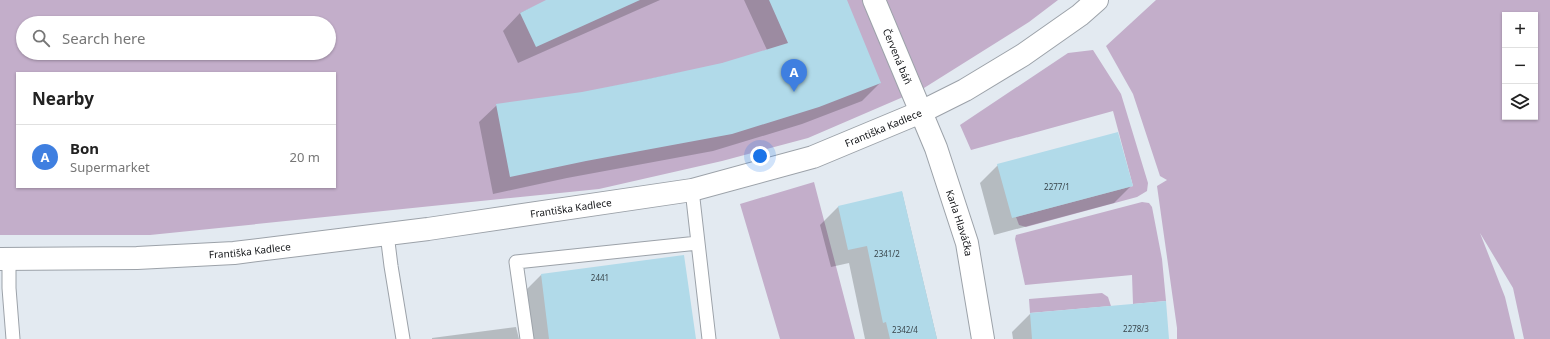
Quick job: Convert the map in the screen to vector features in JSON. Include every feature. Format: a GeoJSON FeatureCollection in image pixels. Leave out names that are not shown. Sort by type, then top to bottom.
{"type":"FeatureCollection","features":[{"type":"Feature","properties":{"kind":"street","name":"Červená báň"},"geometry":{"type":"LineString","coordinates":[[874,0],[922,112]]}},
{"type":"Feature","properties":{"kind":"street","name":"Františka Kadlece"},"geometry":{"type":"LineString","coordinates":[[5,260],[137,258],[234,253],[388,234],[692,190],[813,157],[922,112],[965,90],[1023,55],[1080,15],[1097,0]]}},
{"type":"Feature","properties":{"kind":"street","name":"Karla Hlaváčka"},"geometry":{"type":"LineString","coordinates":[[922,112],[936,148],[967,243],[983,339]]}},
{"type":"Feature","properties":{"kind":"lane"},"geometry":{"type":"LineString","coordinates":[[692,190],[709,339]]}},
{"type":"Feature","properties":{"kind":"lane"},"geometry":{"type":"LineString","coordinates":[[388,234],[391,266],[402,339]]}},
{"type":"Feature","properties":{"kind":"lane"},"geometry":{"type":"LineString","coordinates":[[527,339],[516,262],[698,243]]}},
{"type":"Feature","properties":{"kind":"lane"},"geometry":{"type":"LineString","coordinates":[[5,260],[13,339]]}},
{"type":"Feature","properties":{"kind":"shaded area"},"geometry":{"type":"Polygon","coordinates":[[[0,0],[1058,0],[1029,22],[924,88],[808,138],[722,161],[599,189],[150,235],[0,235],[0,0]]]}},
{"type":"Feature","properties":{"kind":"shaded area"},"geometry":{"type":"Polygon","coordinates":[[[1156,0],[1550,0],[1550,339],[1524,339],[1513,288],[1480,233],[1505,297],[1515,339],[1177,339],[1177,328],[1157,186],[1167,180],[1160,176],[1133,94],[1106,46],[1156,0]]]}},
{"type":"Feature","properties":{"kind":"shaded area"},"geometry":{"type":"Polygon","coordinates":[[[1093,50],[1121,94],[1148,183],[1147,191],[1137,197],[1026,227],[1019,225],[1016,217],[1133,186],[1113,111],[971,150],[960,125],[1068,53],[1093,50]]]}},
{"type":"Feature","properties":{"kind":"shaded area"},"geometry":{"type":"Polygon","coordinates":[[[814,182],[855,339],[780,339],[740,204],[814,182]]]}},
{"type":"Feature","properties":{"kind":"shaded area"},"geometry":{"type":"Polygon","coordinates":[[[1142,202],[1149,203],[1152,207],[1162,259],[1166,301],[1133,304],[1132,275],[1025,285],[1015,239],[1016,235],[1142,202]]]}},
{"type":"Feature","properties":{"kind":"shaded area"},"geometry":{"type":"Polygon","coordinates":[[[1102,293],[1108,297],[1111,306],[1030,313],[1029,299],[1102,293]]]}},
{"type":"Feature","properties":{"kind":"building"},"geometry":{"type":"Polygon","coordinates":[[[546,0],[640,0],[536,47],[520,13],[546,0]]]}},
{"type":"Feature","properties":{"kind":"building"},"geometry":{"type":"Polygon","coordinates":[[[769,0],[847,0],[881,83],[819,107],[732,134],[586,161],[510,177],[496,104],[582,92],[648,79],[722,63],[788,43],[769,0]]]}},
{"type":"Feature","properties":{"kind":"building"},"geometry":{"type":"Polygon","coordinates":[[[1118,132],[1133,186],[1012,218],[997,164],[1118,132]]]}},
{"type":"Feature","properties":{"kind":"building"},"geometry":{"type":"Polygon","coordinates":[[[902,191],[937,339],[890,339],[886,322],[883,323],[867,246],[848,250],[838,206],[902,191]]]}},
{"type":"Feature","properties":{"kind":"building"},"geometry":{"type":"Polygon","coordinates":[[[684,255],[696,339],[549,339],[541,274],[684,255]]]}},
{"type":"Feature","properties":{"kind":"building"},"geometry":{"type":"Polygon","coordinates":[[[1166,301],[1169,339],[1032,339],[1030,313],[1166,301]]]}},
{"type":"Feature","properties":{"kind":"place","name":"Bon"},"geometry":{"type":"Point","coordinates":[794,92]}}]}
